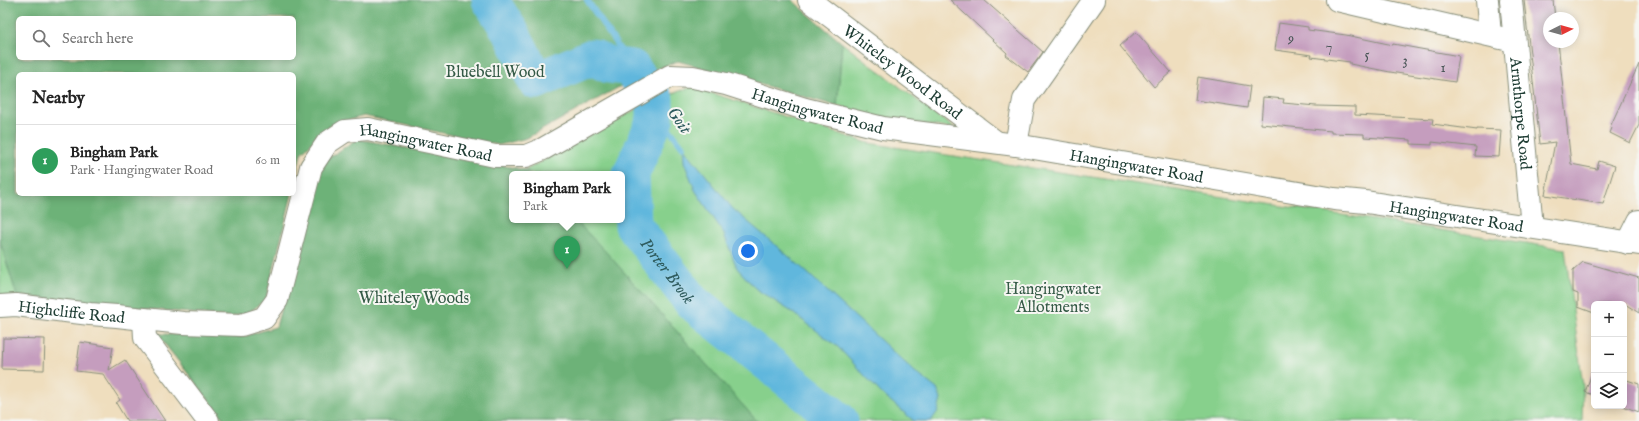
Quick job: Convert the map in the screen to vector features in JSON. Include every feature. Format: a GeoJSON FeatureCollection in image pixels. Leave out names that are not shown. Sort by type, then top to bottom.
{"type":"FeatureCollection","features":[{"type":"Feature","properties":{"kind":"street","name":"Whiteley Wood Road"},"geometry":{"type":"LineString","coordinates":[[809,0],[1007,144]]}},
{"type":"Feature","properties":{"kind":"street"},"geometry":{"type":"LineString","coordinates":[[1007,144],[1024,100],[1094,0]]}},
{"type":"Feature","properties":{"kind":"street"},"geometry":{"type":"LineString","coordinates":[[1337,0],[1514,41]]}},
{"type":"Feature","properties":{"kind":"street"},"geometry":{"type":"LineString","coordinates":[[1487,0],[1490,35]]}},
{"type":"Feature","properties":{"kind":"street","name":"Armthorpe Road"},"geometry":{"type":"LineString","coordinates":[[1511,0],[1532,227]]}},
{"type":"Feature","properties":{"kind":"street","name":"Hangingwater Road"},"geometry":{"type":"LineString","coordinates":[[144,319],[183,323],[241,325],[264,318],[277,300],[311,167],[327,143],[345,131],[368,130],[495,156],[526,156],[543,149],[670,76],[693,77],[726,84],[805,109],[883,128],[1007,144],[1334,200],[1366,202],[1634,244]]}},
{"type":"Feature","properties":{"kind":"street"},"geometry":{"type":"LineString","coordinates":[[1634,244],[1639,221]]}},
{"type":"Feature","properties":{"kind":"street","name":"Highcliffe Road"},"geometry":{"type":"LineString","coordinates":[[0,306],[16,305],[144,319]]}},
{"type":"Feature","properties":{"kind":"street"},"geometry":{"type":"LineString","coordinates":[[144,319],[145,338],[208,421]]}},
{"type":"Feature","properties":{"kind":"green space","name":"Bluebell Wood"},"geometry":{"type":"Polygon","coordinates":[[[0,0],[792,0],[842,43],[837,106],[678,61],[639,76],[527,138],[499,145],[364,116],[331,125],[301,153],[296,175],[296,72],[16,72],[16,196],[292,196],[266,299],[250,312],[231,317],[17,296],[0,241],[0,0]]]}},
{"type":"Feature","properties":{"kind":"green space"},"geometry":{"type":"Polygon","coordinates":[[[842,43],[955,129],[875,116],[837,106],[842,43]]]}},
{"type":"Feature","properties":{"kind":"green space","name":"Hangingwater Allotments"},"geometry":{"type":"Polygon","coordinates":[[[692,87],[868,143],[1565,249],[1583,386],[1582,421],[225,421],[157,334],[242,337],[276,327],[320,164],[357,139],[526,170],[653,100],[692,87]]]}},
{"type":"Feature","properties":{"kind":"green space","name":"Whiteley Woods"},"geometry":{"type":"Polygon","coordinates":[[[357,139],[526,170],[527,171],[509,171],[509,223],[578,223],[606,252],[757,421],[226,421],[157,334],[242,337],[276,327],[320,164],[357,139]]]}},
{"type":"Feature","properties":{"kind":"green space"},"geometry":{"type":"Polygon","coordinates":[[[0,241],[17,296],[0,296],[0,241]]]}},
{"type":"Feature","properties":{"kind":"water"},"geometry":{"type":"Polygon","coordinates":[[[683,147],[733,209],[801,267],[915,372],[937,389],[941,399],[938,411],[931,421],[914,421],[881,393],[838,347],[792,312],[756,289],[737,268],[723,232],[695,190],[684,162],[683,147]]]}},
{"type":"Feature","properties":{"kind":"building"},"geometry":{"type":"Polygon","coordinates":[[[950,0],[984,0],[1043,52],[1028,72],[1006,55],[1007,53],[950,0]]]}},
{"type":"Feature","properties":{"kind":"building"},"geometry":{"type":"Polygon","coordinates":[[[1524,0],[1553,0],[1554,12],[1543,12],[1543,48],[1559,48],[1571,164],[1597,169],[1599,161],[1615,166],[1603,204],[1545,195],[1555,142],[1540,144],[1524,0]]]}},
{"type":"Feature","properties":{"kind":"building"},"geometry":{"type":"Polygon","coordinates":[[[1279,23],[1308,27],[1308,30],[1346,35],[1393,45],[1459,56],[1455,82],[1390,72],[1350,64],[1350,62],[1311,57],[1312,55],[1275,50],[1279,23]]]}},
{"type":"Feature","properties":{"kind":"building"},"geometry":{"type":"Polygon","coordinates":[[[1136,32],[1171,72],[1154,87],[1120,46],[1136,32]]]}},
{"type":"Feature","properties":{"kind":"building"},"geometry":{"type":"Polygon","coordinates":[[[1639,64],[1639,125],[1630,143],[1610,133],[1612,128],[1610,127],[1639,64]]]}},
{"type":"Feature","properties":{"kind":"building"},"geometry":{"type":"Polygon","coordinates":[[[1198,77],[1250,86],[1247,108],[1195,100],[1198,77]]]}},
{"type":"Feature","properties":{"kind":"building"},"geometry":{"type":"Polygon","coordinates":[[[1263,97],[1284,99],[1283,103],[1355,107],[1355,115],[1433,119],[1432,124],[1477,130],[1501,130],[1499,157],[1475,156],[1476,147],[1432,142],[1432,145],[1411,144],[1411,140],[1364,137],[1364,134],[1331,133],[1331,131],[1261,124],[1263,97]]]}},
{"type":"Feature","properties":{"kind":"building"},"geometry":{"type":"Polygon","coordinates":[[[1583,262],[1639,278],[1639,313],[1627,305],[1627,301],[1591,301],[1591,312],[1578,307],[1578,294],[1573,292],[1573,271],[1583,262]]]}},
{"type":"Feature","properties":{"kind":"building"},"geometry":{"type":"Polygon","coordinates":[[[3,338],[45,339],[44,370],[2,369],[3,338]]]}},
{"type":"Feature","properties":{"kind":"building"},"geometry":{"type":"Polygon","coordinates":[[[80,342],[113,347],[109,370],[125,360],[165,421],[127,421],[116,403],[120,400],[103,374],[76,371],[80,342]]]}},
{"type":"Feature","properties":{"kind":"building"},"geometry":{"type":"Polygon","coordinates":[[[1591,376],[1591,394],[1585,392],[1591,376]]]}},
{"type":"Feature","properties":{"kind":"building"},"geometry":{"type":"Polygon","coordinates":[[[1627,380],[1639,384],[1639,412],[1627,408],[1627,380]]]}},
{"type":"Feature","properties":{"kind":"waterway","name":"Porter Brook"},"geometry":{"type":"LineString","coordinates":[[490,0],[512,34],[536,81],[592,57],[609,65],[632,68],[655,100],[655,120],[631,174],[633,225],[692,302],[840,421]]}},
{"type":"Feature","properties":{"kind":"waterway"},"geometry":{"type":"LineString","coordinates":[[587,0],[632,68]]}},
{"type":"Feature","properties":{"kind":"waterway"},"geometry":{"type":"LineString","coordinates":[[609,65],[643,112],[643,145]]}},
{"type":"Feature","properties":{"kind":"waterway","name":"Goit"},"geometry":{"type":"LineString","coordinates":[[655,110],[683,147]]}},
{"type":"Feature","properties":{"kind":"place","name":"Bingham Park"},"geometry":{"type":"Point","coordinates":[567,269]}}]}
